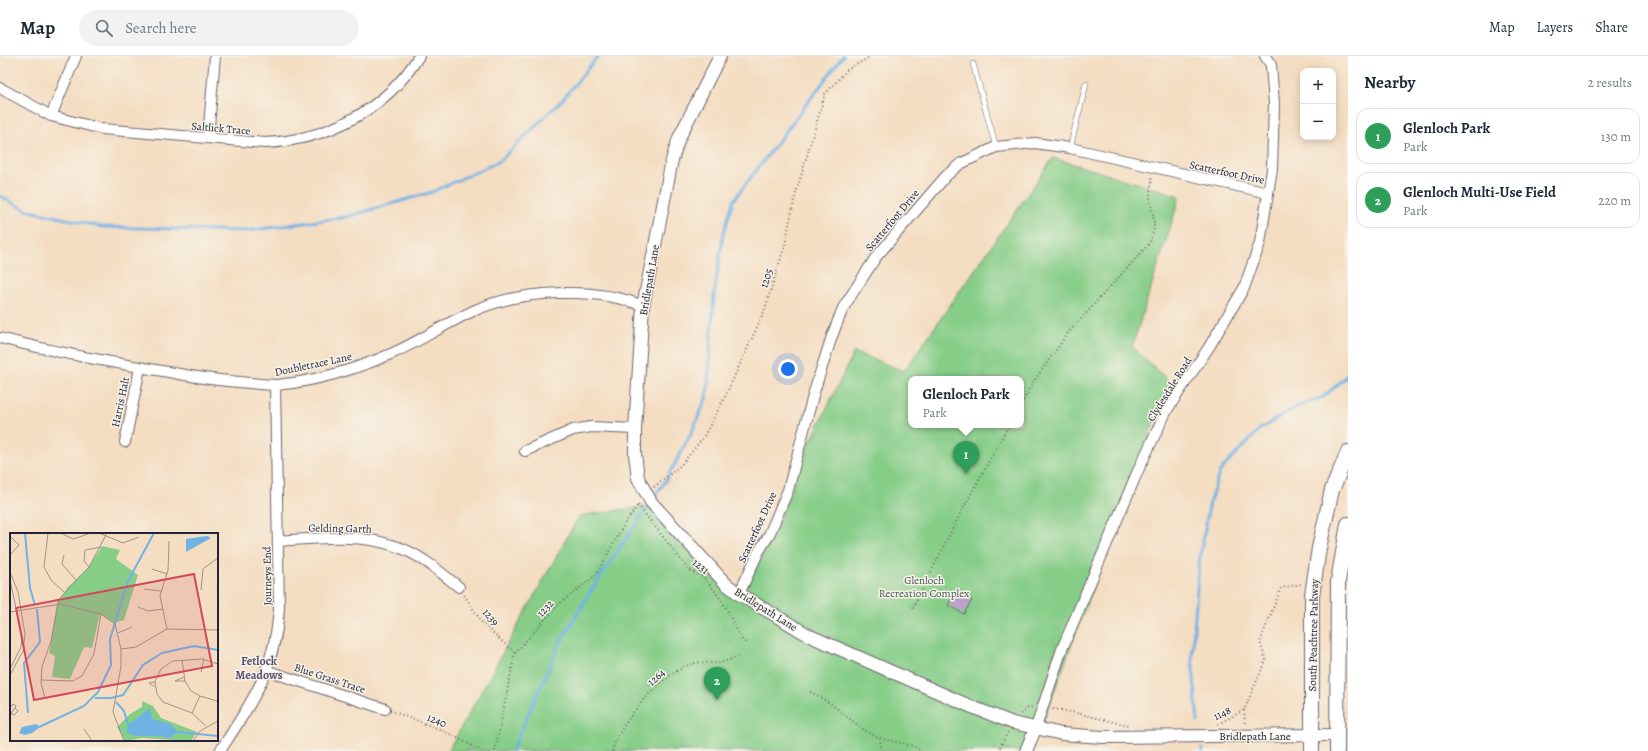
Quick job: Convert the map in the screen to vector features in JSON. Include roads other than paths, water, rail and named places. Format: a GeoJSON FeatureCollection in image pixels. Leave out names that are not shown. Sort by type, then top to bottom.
{"type":"FeatureCollection","features":[{"type":"Feature","properties":{"kind":"main road","name":"South Peachtree Parkway"},"geometry":{"type":"LineString","coordinates":[[1312,751],[1312,595],[1319,548],[1332,490],[1348,452]]}},
{"type":"Feature","properties":{"kind":"main road"},"geometry":{"type":"LineString","coordinates":[[1337,751],[1342,736],[1338,580],[1348,524]]}},
{"type":"Feature","properties":{"kind":"street"},"geometry":{"type":"LineString","coordinates":[[51,116],[76,56]]}},
{"type":"Feature","properties":{"kind":"street"},"geometry":{"type":"LineString","coordinates":[[208,138],[215,56]]}},
{"type":"Feature","properties":{"kind":"street","name":"Saltlick Trace"},"geometry":{"type":"LineString","coordinates":[[0,88],[51,116],[102,129],[273,143],[295,141],[325,132],[353,118],[379,102],[401,81],[419,56]]}},
{"type":"Feature","properties":{"kind":"street","name":"Bridlepath Lane"},"geometry":{"type":"LineString","coordinates":[[720,56],[679,138],[672,160],[643,306],[635,429],[635,454],[638,478],[651,502],[726,584],[739,594],[810,636],[972,707],[1013,723],[1062,734],[1102,737],[1342,736]]}},
{"type":"Feature","properties":{"kind":"street","name":"Clydesdale Road"},"geometry":{"type":"LineString","coordinates":[[1036,727],[1073,622],[1143,459],[1167,410],[1209,347],[1244,288],[1260,243],[1272,169],[1274,104],[1271,66],[1265,56]]}},
{"type":"Feature","properties":{"kind":"street","name":"Scatterfoot Drive"},"geometry":{"type":"LineString","coordinates":[[739,594],[758,553],[769,535],[788,490],[814,392],[832,336],[843,308],[876,257],[946,176],[960,164],[996,147],[1035,142],[1070,148],[1268,193]]}},
{"type":"Feature","properties":{"kind":"street","name":"Doubletrace Lane"},"geometry":{"type":"LineString","coordinates":[[0,338],[140,368],[216,380],[275,385],[335,374],[365,364],[394,353],[474,311],[520,298],[558,293],[589,294],[620,298],[643,306]]}},
{"type":"Feature","properties":{"kind":"street","name":"Harris Halt"},"geometry":{"type":"LineString","coordinates":[[125,442],[140,368]]}},
{"type":"Feature","properties":{"kind":"street","name":"Journeys End"},"geometry":{"type":"LineString","coordinates":[[220,751],[251,704],[268,671],[278,635],[280,609],[275,385]]}},
{"type":"Feature","properties":{"kind":"street"},"geometry":{"type":"LineString","coordinates":[[526,451],[573,430],[591,427],[635,429]]}},
{"type":"Feature","properties":{"kind":"street","name":"Gelding Garth"},"geometry":{"type":"LineString","coordinates":[[278,541],[368,539],[388,544],[399,547],[427,562],[459,587]]}},
{"type":"Feature","properties":{"kind":"street","name":"Blue Grass Trace"},"geometry":{"type":"LineString","coordinates":[[268,671],[385,709]]}},
{"type":"Feature","properties":{"kind":"street"},"geometry":{"type":"LineString","coordinates":[[1026,751],[1036,727]]}},
{"type":"Feature","properties":{"kind":"lane"},"geometry":{"type":"LineString","coordinates":[[973,64],[996,147]]}},
{"type":"Feature","properties":{"kind":"lane"},"geometry":{"type":"LineString","coordinates":[[1070,148],[1086,84]]}},
{"type":"Feature","properties":{"kind":"waterway"},"geometry":{"type":"LineString","coordinates":[[0,196],[26,210],[102,227],[247,231],[346,217],[432,192],[500,161],[563,99],[598,56]]}},
{"type":"Feature","properties":{"kind":"waterway"},"geometry":{"type":"LineString","coordinates":[[653,499],[666,480],[691,434],[707,396],[714,295],[723,236],[733,201],[843,56]]}},
{"type":"Feature","properties":{"kind":"waterway"},"geometry":{"type":"LineString","coordinates":[[1198,722],[1192,657],[1199,562],[1210,501],[1220,471],[1260,429],[1294,408],[1323,397],[1344,379],[1348,373]]}},
{"type":"Feature","properties":{"kind":"waterway"},"geometry":{"type":"LineString","coordinates":[[512,751],[560,643],[590,592],[649,505]]}},
{"type":"Feature","properties":{"kind":"place","name":"Glenloch Park"},"geometry":{"type":"Point","coordinates":[966,474]}},
{"type":"Feature","properties":{"kind":"place","name":"Glenloch Multi-Use Field"},"geometry":{"type":"Point","coordinates":[717,700]}},
{"type":"Feature","properties":{"kind":"district","name":"Fetlock Meadows"},"geometry":{"type":"Point","coordinates":[259,668]}},
{"type":"Feature","properties":{"kind":"park label","name":"Glenloch Recreation Complex"},"geometry":{"type":"Point","coordinates":[924,586]}}]}
